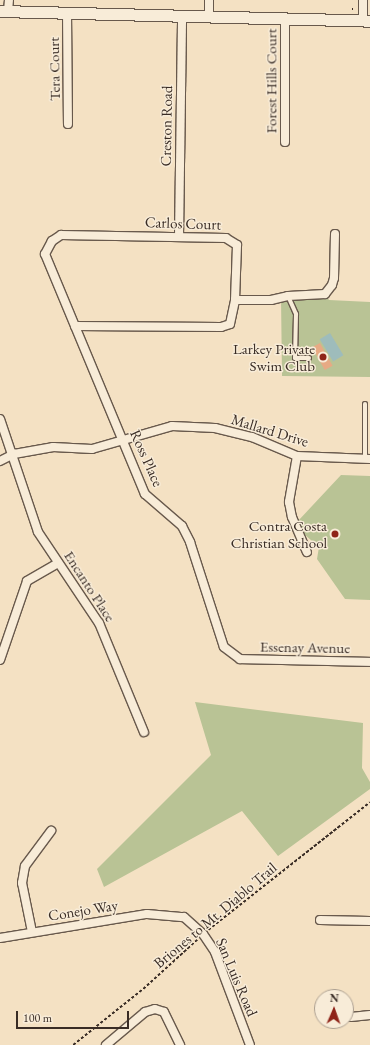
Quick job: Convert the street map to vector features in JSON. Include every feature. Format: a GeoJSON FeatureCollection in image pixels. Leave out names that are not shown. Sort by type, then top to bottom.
{"type":"FeatureCollection","features":[{"type":"Feature","properties":{"kind":"main road"},"geometry":{"type":"LineString","coordinates":[[6,7],[67,12],[209,18],[366,20]]}},
{"type":"Feature","properties":{"kind":"street"},"geometry":{"type":"LineString","coordinates":[[209,0],[209,18]]}},
{"type":"Feature","properties":{"kind":"street"},"geometry":{"type":"LineString","coordinates":[[363,0],[366,20]]}},
{"type":"Feature","properties":{"kind":"street","name":"Tera Court"},"geometry":{"type":"LineString","coordinates":[[67,12],[68,124]]}},
{"type":"Feature","properties":{"kind":"street","name":"Creston Road"},"geometry":{"type":"LineString","coordinates":[[179,236],[182,16]]}},
{"type":"Feature","properties":{"kind":"street","name":"Forest Hills Court"},"geometry":{"type":"LineString","coordinates":[[285,19],[285,142]]}},
{"type":"Feature","properties":{"kind":"street"},"geometry":{"type":"LineString","coordinates":[[235,300],[271,300],[288,296],[317,296],[329,290],[334,278],[335,234]]}},
{"type":"Feature","properties":{"kind":"street","name":"Carlos Court"},"geometry":{"type":"LineString","coordinates":[[45,254],[52,241],[61,235],[226,238],[238,245],[235,300],[232,322],[221,327],[76,326]]}},
{"type":"Feature","properties":{"kind":"street","name":"Ross Place"},"geometry":{"type":"LineString","coordinates":[[45,254],[145,494],[182,526],[190,542],[224,647],[240,659]]}},
{"type":"Feature","properties":{"kind":"street","name":"Encanto Place"},"geometry":{"type":"LineString","coordinates":[[0,420],[14,454],[38,532],[99,623],[144,732]]}},
{"type":"Feature","properties":{"kind":"street","name":"Mallard Drive"},"geometry":{"type":"LineString","coordinates":[[0,461],[14,454],[53,447],[92,449],[172,426],[215,428],[252,436],[297,456],[368,459]]}},
{"type":"Feature","properties":{"kind":"street"},"geometry":{"type":"LineString","coordinates":[[297,456],[289,502],[292,517],[308,552]]}},
{"type":"Feature","properties":{"kind":"street"},"geometry":{"type":"LineString","coordinates":[[0,660],[27,581],[58,563]]}},
{"type":"Feature","properties":{"kind":"street","name":"Essenay Avenue"},"geometry":{"type":"LineString","coordinates":[[240,659],[370,662]]}},
{"type":"Feature","properties":{"kind":"street"},"geometry":{"type":"LineString","coordinates":[[32,932],[22,883],[25,866],[51,831]]}},
{"type":"Feature","properties":{"kind":"street","name":"Conejo Way"},"geometry":{"type":"LineString","coordinates":[[0,938],[146,914],[171,916]]}},
{"type":"Feature","properties":{"kind":"street","name":"San Luis Road"},"geometry":{"type":"LineString","coordinates":[[171,916],[184,918],[203,934],[215,952],[250,1045]]}},
{"type":"Feature","properties":{"kind":"street"},"geometry":{"type":"LineString","coordinates":[[320,920],[370,921]]}},
{"type":"Feature","properties":{"kind":"street"},"geometry":{"type":"LineString","coordinates":[[106,1045],[145,1012],[155,1009],[164,1012],[180,1045]]}},
{"type":"Feature","properties":{"kind":"street"},"geometry":{"type":"LineString","coordinates":[[354,1017],[370,1015]]}},
{"type":"Feature","properties":{"kind":"lane"},"geometry":{"type":"LineString","coordinates":[[288,296],[296,314],[295,358],[308,358]]}},
{"type":"Feature","properties":{"kind":"lane"},"geometry":{"type":"LineString","coordinates":[[366,404],[368,459]]}},
{"type":"Feature","properties":{"kind":"path","name":"Briones to Mt. Diablo Trail"},"geometry":{"type":"LineString","coordinates":[[73,1045],[143,989],[203,934],[370,802]]}},
{"type":"Feature","properties":{"kind":"green space"},"geometry":{"type":"Polygon","coordinates":[[[325,294],[329,300],[370,302],[370,377],[282,376],[281,298],[325,294]]]}},
{"type":"Feature","properties":{"kind":"green space","name":"Contra Costa Christian School"},"geometry":{"type":"Polygon","coordinates":[[[341,475],[370,476],[370,600],[345,599],[317,559],[319,547],[304,534],[298,521],[341,475]]]}},
{"type":"Feature","properties":{"kind":"green space"},"geometry":{"type":"Polygon","coordinates":[[[195,702],[363,723],[362,768],[370,782],[370,789],[278,856],[242,811],[104,887],[97,869],[211,755],[195,702]]]}},
{"type":"Feature","properties":{"kind":"water"},"geometry":{"type":"Polygon","coordinates":[[[330,333],[343,355],[333,361],[320,339],[330,333]]]}},
{"type":"Feature","properties":{"kind":"building","name":"Larkey Private Swim Club"},"geometry":{"type":"Polygon","coordinates":[[[320,343],[333,366],[325,370],[312,347],[320,343]]]}},
{"type":"Feature","properties":{"kind":"place","name":"Larkey Private Swim Club"},"geometry":{"type":"Point","coordinates":[323,357]}},
{"type":"Feature","properties":{"kind":"place","name":"Contra Costa Christian School"},"geometry":{"type":"Point","coordinates":[335,534]}}]}
